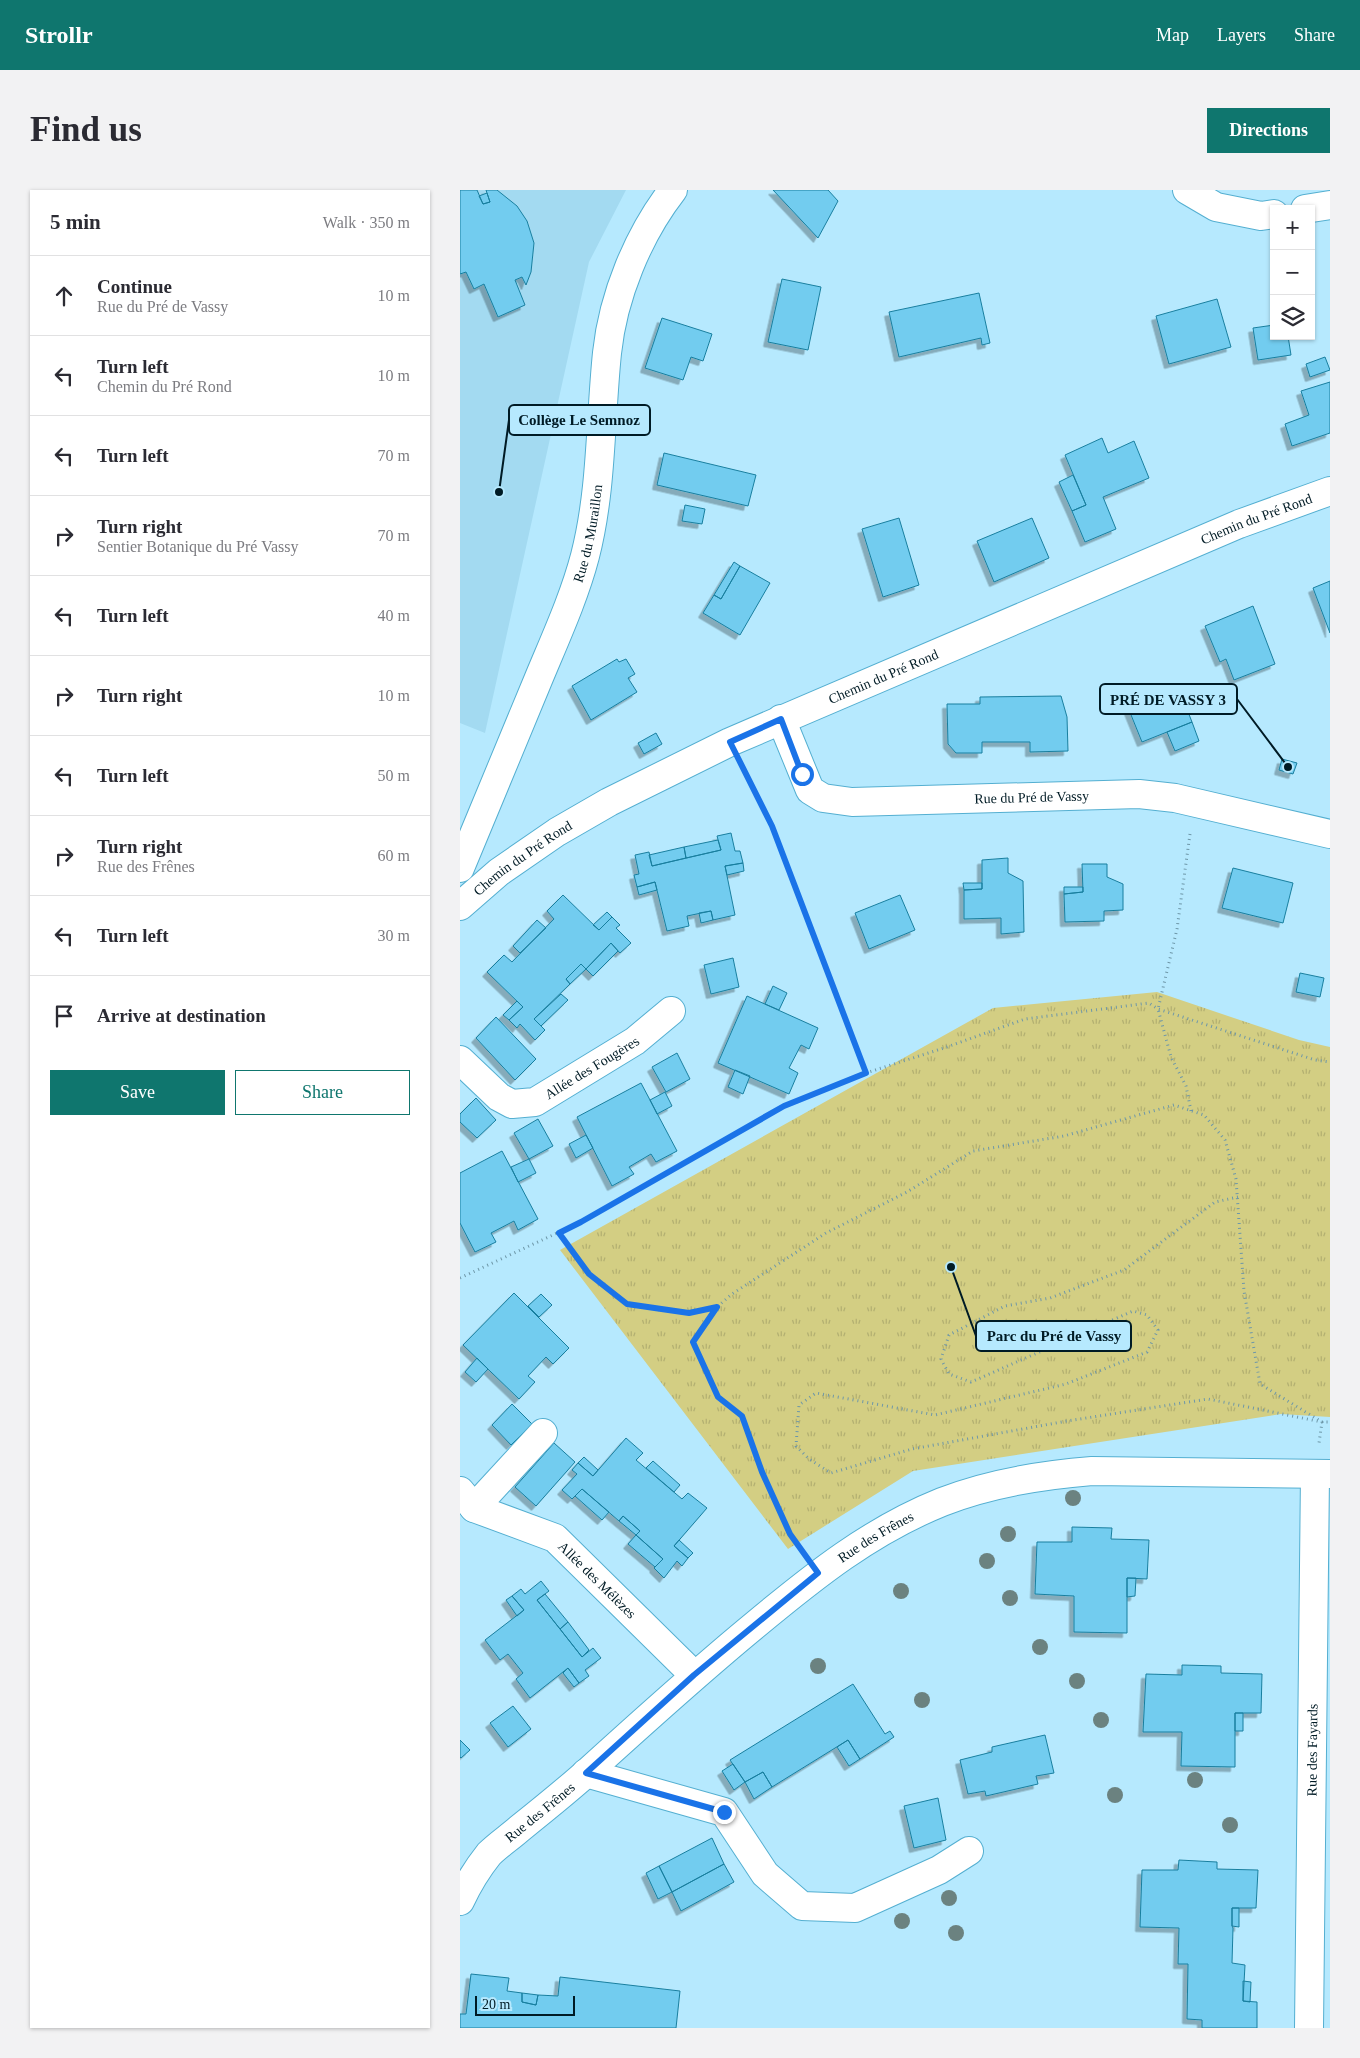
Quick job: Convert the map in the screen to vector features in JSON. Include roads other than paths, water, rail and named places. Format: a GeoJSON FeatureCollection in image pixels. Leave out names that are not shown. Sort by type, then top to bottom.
{"type":"FeatureCollection","features":[{"type":"Feature","properties":{"kind":"street","name":"Rue du Muraillon"},"geometry":{"type":"LineString","coordinates":[[460,868],[564,615],[585,556],[596,504],[607,351],[615,313],[631,261],[648,227],[673,190]]}},
{"type":"Feature","properties":{"kind":"street"},"geometry":{"type":"LineString","coordinates":[[1187,190],[1216,207],[1261,216],[1270,215]]}},
{"type":"Feature","properties":{"kind":"street"},"geometry":{"type":"LineString","coordinates":[[1315,207],[1330,204]]}},
{"type":"Feature","properties":{"kind":"street","name":"Chemin du Pré Rond"},"geometry":{"type":"LineString","coordinates":[[460,906],[499,872],[557,832],[609,802],[730,742],[1239,524],[1330,491]]}},
{"type":"Feature","properties":{"kind":"street","name":"Rue du Pré de Vassy"},"geometry":{"type":"LineString","coordinates":[[781,719],[810,790],[823,798],[852,802],[1139,794],[1174,798],[1330,834]]}},
{"type":"Feature","properties":{"kind":"street","name":"Allée des Fougères"},"geometry":{"type":"LineString","coordinates":[[460,1060],[499,1097],[512,1104],[535,1102],[635,1041],[671,1011]]}},
{"type":"Feature","properties":{"kind":"street"},"geometry":{"type":"LineString","coordinates":[[467,1500],[543,1433]]}},
{"type":"Feature","properties":{"kind":"street","name":"Rue des Frênes"},"geometry":{"type":"LineString","coordinates":[[460,1901],[471,1879],[491,1852],[586,1773],[694,1675],[818,1573],[871,1537],[906,1518],[944,1501],[1018,1480],[1056,1474],[1092,1471],[1322,1474]]}},
{"type":"Feature","properties":{"kind":"street","name":"Rue des Fayards"},"geometry":{"type":"LineString","coordinates":[[1309,2028],[1321,1638],[1322,1474]]}},
{"type":"Feature","properties":{"kind":"street","name":"Allée des Mélèzes"},"geometry":{"type":"LineString","coordinates":[[467,1500],[555,1538],[694,1675]]}},
{"type":"Feature","properties":{"kind":"street"},"geometry":{"type":"LineString","coordinates":[[586,1773],[724,1812],[764,1874],[802,1906],[855,1908],[939,1870],[969,1850]]}},
{"type":"Feature","properties":{"kind":"place","name":"Collège Le Semnoz"},"geometry":{"type":"Point","coordinates":[499,492]}},
{"type":"Feature","properties":{"kind":"place","name":"PRÉ DE VASSY 3"},"geometry":{"type":"Point","coordinates":[1288,767]}},
{"type":"Feature","properties":{"kind":"place","name":"Parc du Pré de Vassy"},"geometry":{"type":"Point","coordinates":[951,1267]}}]}
